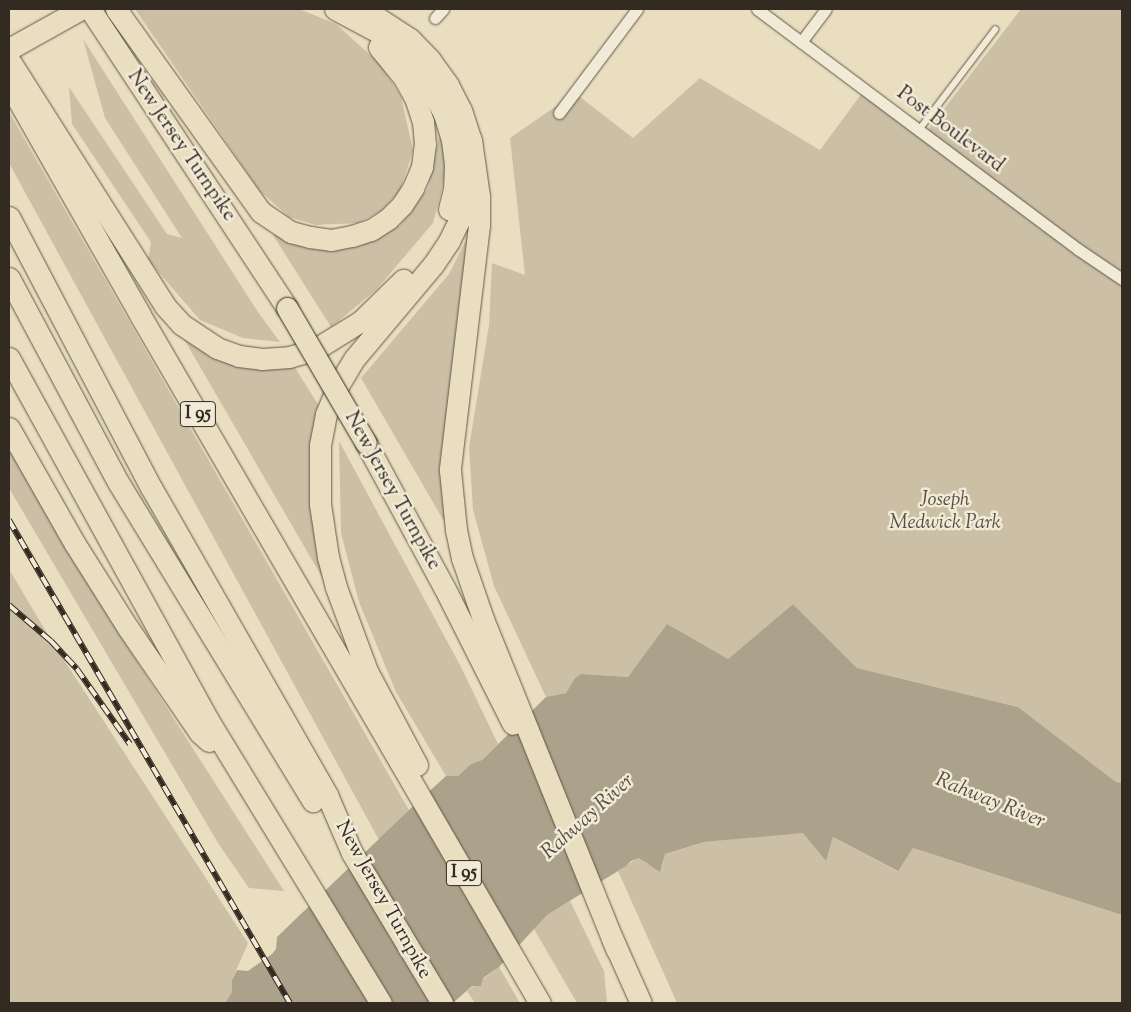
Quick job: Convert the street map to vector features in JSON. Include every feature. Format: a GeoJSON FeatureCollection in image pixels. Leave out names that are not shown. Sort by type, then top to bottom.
{"type":"FeatureCollection","features":[{"type":"Feature","properties":{"kind":"highway"},"geometry":{"type":"LineString","coordinates":[[9,35],[57,9]]}},
{"type":"Feature","properties":{"kind":"highway"},"geometry":{"type":"LineString","coordinates":[[9,48],[81,9]]}},
{"type":"Feature","properties":{"kind":"highway","name":"New Jersey Turnpike"},"geometry":{"type":"LineString","coordinates":[[90,9],[287,308],[491,658]]}},
{"type":"Feature","properties":{"kind":"highway"},"geometry":{"type":"LineString","coordinates":[[116,9],[261,212],[291,232],[331,240],[371,230],[388,219],[402,205],[413,188],[422,166],[425,144],[423,122],[415,98],[404,78],[371,38],[334,9]]}},
{"type":"Feature","properties":{"kind":"highway"},"geometry":{"type":"LineString","coordinates":[[9,60],[149,284],[181,324],[217,348],[239,356],[262,359],[289,357],[314,350],[339,336],[383,302],[404,279],[437,236],[448,213],[454,189],[455,163],[452,140],[445,117],[434,93],[417,68],[398,48],[378,32],[334,9]]}},
{"type":"Feature","properties":{"kind":"highway"},"geometry":{"type":"LineString","coordinates":[[364,9],[410,39],[430,60],[448,85],[461,110],[471,140],[479,196],[479,225],[450,470],[453,510],[462,558],[483,619],[491,658],[641,1003]]}},
{"type":"Feature","properties":{"kind":"highway","name":"I 95"},"geometry":{"type":"LineString","coordinates":[[9,84],[140,315],[395,738]]}},
{"type":"Feature","properties":{"kind":"highway"},"geometry":{"type":"LineString","coordinates":[[471,140],[472,166],[468,191],[460,218],[449,241],[433,265],[354,359],[326,414],[320,445],[320,504],[328,557],[336,587],[367,671],[395,738],[540,1003]]}},
{"type":"Feature","properties":{"kind":"highway","name":"New Jersey Turnpike"},"geometry":{"type":"LineString","coordinates":[[9,217],[152,489],[322,800],[442,1003]]}},
{"type":"Feature","properties":{"kind":"highway"},"geometry":{"type":"LineString","coordinates":[[11,283],[118,482],[322,800]]}},
{"type":"Feature","properties":{"kind":"highway"},"geometry":{"type":"LineString","coordinates":[[9,358],[204,727]]}},
{"type":"Feature","properties":{"kind":"highway"},"geometry":{"type":"LineString","coordinates":[[9,428],[102,587],[204,727],[236,765],[381,1003]]}},
{"type":"Feature","properties":{"kind":"street"},"geometry":{"type":"LineString","coordinates":[[435,18],[443,9]]}},
{"type":"Feature","properties":{"kind":"street"},"geometry":{"type":"LineString","coordinates":[[559,113],[637,9]]}},
{"type":"Feature","properties":{"kind":"street","name":"Post Boulevard"},"geometry":{"type":"LineString","coordinates":[[757,9],[1079,250],[1122,279]]}},
{"type":"Feature","properties":{"kind":"street"},"geometry":{"type":"LineString","coordinates":[[801,42],[826,9]]}},
{"type":"Feature","properties":{"kind":"lane"},"geometry":{"type":"LineString","coordinates":[[919,130],[995,30]]}},
{"type":"Feature","properties":{"kind":"green space"},"geometry":{"type":"Polygon","coordinates":[[[135,9],[299,9],[336,24],[381,65],[401,97],[413,150],[400,191],[381,211],[358,223],[316,225],[289,217],[260,191],[135,9]]]}},
{"type":"Feature","properties":{"kind":"green space","name":"Joseph Medwick Park"},"geometry":{"type":"Polygon","coordinates":[[[1021,9],[1122,9],[1122,783],[1116,782],[1018,707],[857,668],[793,604],[728,659],[667,625],[628,677],[581,674],[575,678],[566,693],[546,697],[494,586],[473,510],[469,447],[489,325],[492,263],[525,275],[510,138],[575,93],[633,138],[700,78],[820,150],[868,85],[927,131],[1021,9]]]}},
{"type":"Feature","properties":{"kind":"green space"},"geometry":{"type":"Polygon","coordinates":[[[83,39],[258,312],[280,342],[243,338],[200,320],[148,260],[151,242],[72,124],[69,87],[167,234],[182,238],[105,118],[83,39]]]}},
{"type":"Feature","properties":{"kind":"green space"},"geometry":{"type":"Polygon","coordinates":[[[9,112],[409,810],[379,840],[9,163],[9,112]]]}},
{"type":"Feature","properties":{"kind":"green space"},"geometry":{"type":"Polygon","coordinates":[[[440,132],[448,165],[433,223],[376,290],[331,327],[273,235],[318,241],[366,243],[400,225],[428,188],[440,132]]]}},
{"type":"Feature","properties":{"kind":"green space"},"geometry":{"type":"Polygon","coordinates":[[[471,230],[445,523],[361,378],[449,274],[471,230]]]}},
{"type":"Feature","properties":{"kind":"green space"},"geometry":{"type":"Polygon","coordinates":[[[177,327],[221,360],[265,370],[292,363],[321,409],[323,579],[177,327]]]}},
{"type":"Feature","properties":{"kind":"green space"},"geometry":{"type":"Polygon","coordinates":[[[339,441],[461,667],[498,744],[482,760],[471,764],[458,776],[446,776],[396,692],[359,602],[341,533],[339,441]]]}},
{"type":"Feature","properties":{"kind":"green space"},"geometry":{"type":"Polygon","coordinates":[[[9,447],[112,622],[284,891],[249,888],[218,843],[9,488],[9,447]]]}},
{"type":"Feature","properties":{"kind":"green space"},"geometry":{"type":"Polygon","coordinates":[[[9,569],[51,640],[248,943],[232,980],[232,992],[225,1003],[9,1003],[9,569]]]}},
{"type":"Feature","properties":{"kind":"green space"},"geometry":{"type":"Polygon","coordinates":[[[803,832],[826,860],[833,837],[897,871],[913,848],[1122,915],[1122,1003],[677,1003],[618,871],[639,857],[647,864],[662,867],[665,854],[704,842],[803,832]]]}},
{"type":"Feature","properties":{"kind":"green space"},"geometry":{"type":"Polygon","coordinates":[[[570,901],[604,971],[607,1003],[577,1003],[534,929],[547,915],[570,901]]]}},
{"type":"Feature","properties":{"kind":"green space"},"geometry":{"type":"Polygon","coordinates":[[[499,967],[520,1003],[475,1003],[467,991],[499,967]]]}},
{"type":"Feature","properties":{"kind":"water","name":"Rahway River"},"geometry":{"type":"Polygon","coordinates":[[[793,604],[857,668],[1018,707],[1116,782],[1122,783],[1122,915],[913,848],[898,871],[833,837],[826,861],[803,833],[704,842],[665,854],[660,872],[639,858],[631,861],[626,866],[547,915],[499,967],[483,978],[481,986],[472,986],[453,1003],[225,1003],[232,992],[232,980],[237,970],[248,971],[272,954],[276,949],[277,937],[409,810],[446,776],[458,776],[471,764],[482,760],[546,697],[566,693],[575,678],[581,674],[628,677],[667,624],[728,659],[793,604]]]}},
{"type":"Feature","properties":{"kind":"railway"},"geometry":{"type":"LineString","coordinates":[[9,520],[290,1003]]}},
{"type":"Feature","properties":{"kind":"railway"},"geometry":{"type":"LineString","coordinates":[[9,605],[51,641],[77,669],[130,744]]}}]}
